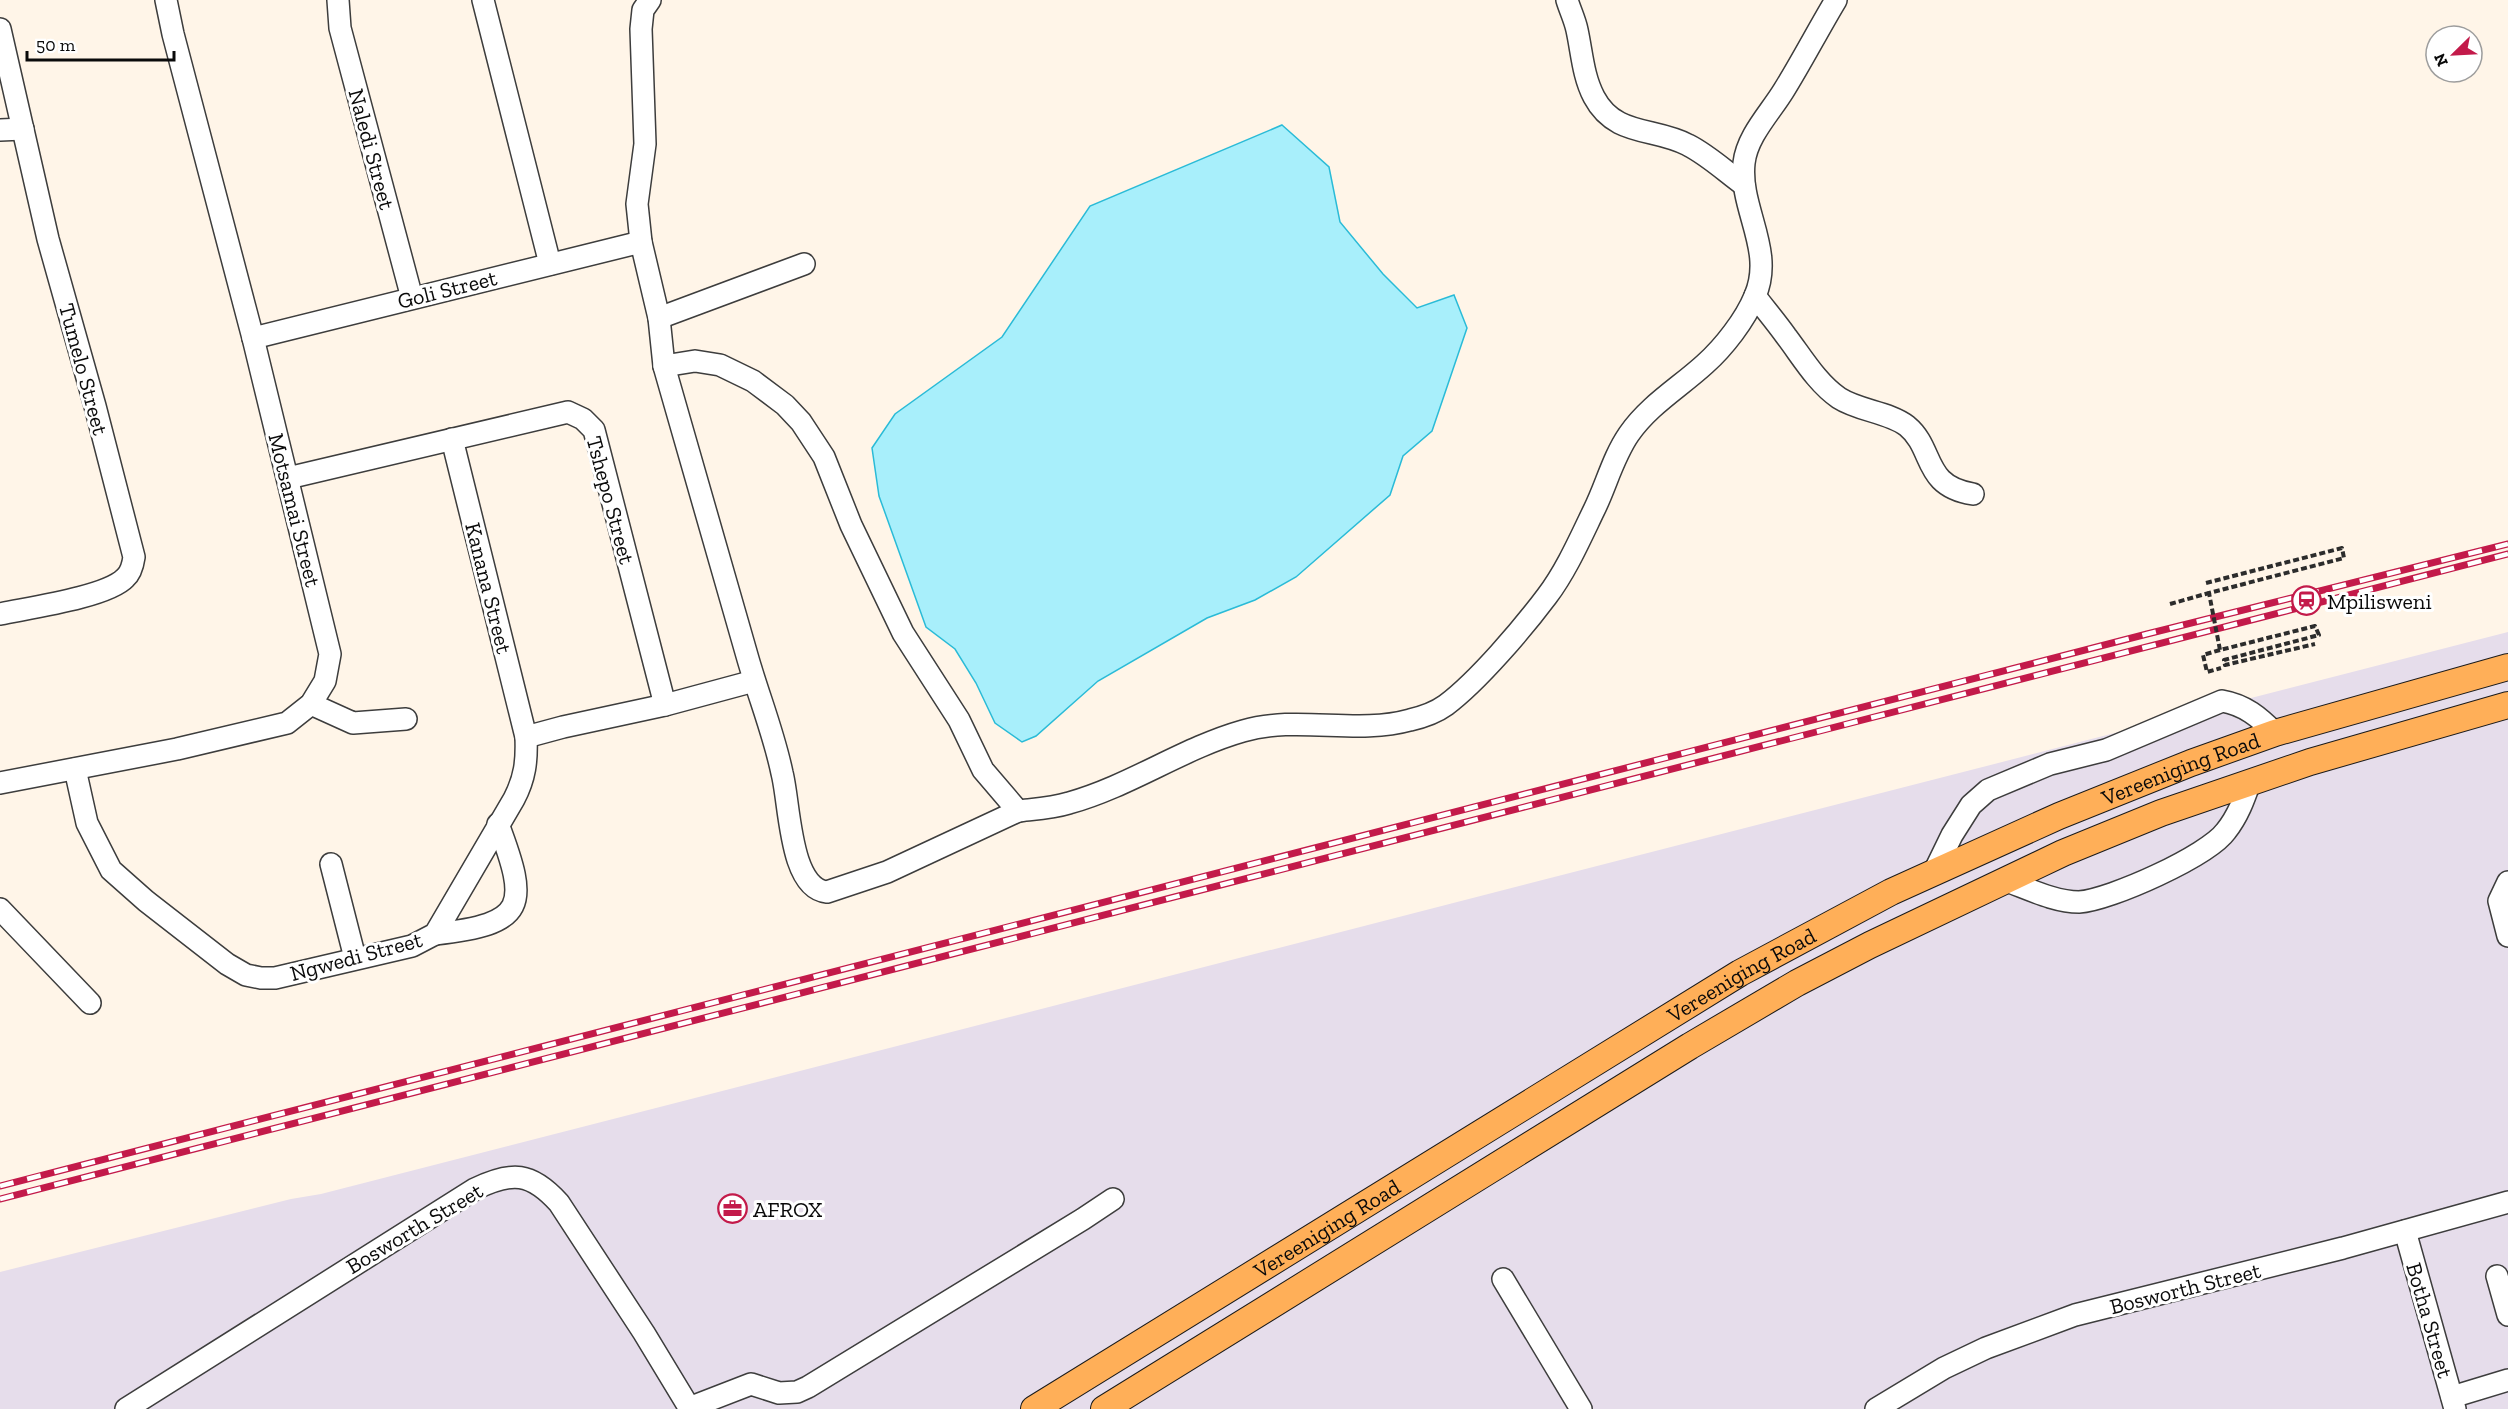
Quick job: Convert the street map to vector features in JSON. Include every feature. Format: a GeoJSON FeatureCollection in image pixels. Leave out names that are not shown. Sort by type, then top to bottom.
{"type":"FeatureCollection","features":[{"type":"Feature","properties":{"kind":"main road","name":"Vereeniging Road"},"geometry":{"type":"LineString","coordinates":[[1034,1409],[1740,973],[1891,892],[2059,816],[2191,763],[2275,733],[2508,668]]}},
{"type":"Feature","properties":{"kind":"main road","name":"Vereeniging Road"},"geometry":{"type":"LineString","coordinates":[[1104,1409],[1700,1040],[1797,983],[1898,931],[2063,853],[2162,813],[2310,762],[2508,705]]}},
{"type":"Feature","properties":{"kind":"street","name":"Motsamai Street"},"geometry":{"type":"LineString","coordinates":[[0,783],[177,749],[287,723],[311,704],[325,681],[330,654],[253,338],[172,34],[166,0]]}},
{"type":"Feature","properties":{"kind":"street","name":"Naledi Street"},"geometry":{"type":"LineString","coordinates":[[338,0],[340,28],[412,298]]}},
{"type":"Feature","properties":{"kind":"street"},"geometry":{"type":"LineString","coordinates":[[483,0],[550,264]]}},
{"type":"Feature","properties":{"kind":"street"},"geometry":{"type":"LineString","coordinates":[[650,0],[643,10],[640,29],[645,144],[637,204],[641,242],[659,318],[664,366],[783,775],[800,867],[807,882],[817,891],[827,892],[888,872],[1018,811],[1050,807],[1086,798],[1245,730],[1272,726],[1371,726],[1407,721],[1436,711],[1448,704],[1498,654],[1549,594],[1594,510],[1630,432],[1674,388],[1716,353],[1755,296],[1761,276],[1762,257],[1744,185],[1744,158],[1752,140],[1836,0]]}},
{"type":"Feature","properties":{"kind":"street"},"geometry":{"type":"LineString","coordinates":[[1567,0],[1577,30],[1587,82],[1594,98],[1607,114],[1625,127],[1666,136],[1691,146],[1744,185]]}},
{"type":"Feature","properties":{"kind":"street","name":"Tumelo Street"},"geometry":{"type":"LineString","coordinates":[[0,29],[48,239],[134,557],[132,568],[125,579],[107,590],[0,614]]}},
{"type":"Feature","properties":{"kind":"street"},"geometry":{"type":"LineString","coordinates":[[0,130],[22,129]]}},
{"type":"Feature","properties":{"kind":"street","name":"Goli Street"},"geometry":{"type":"LineString","coordinates":[[253,338],[641,242]]}},
{"type":"Feature","properties":{"kind":"street"},"geometry":{"type":"LineString","coordinates":[[659,318],[804,264]]}},
{"type":"Feature","properties":{"kind":"street"},"geometry":{"type":"LineString","coordinates":[[1755,296],[1825,386],[1840,398],[1870,412],[1899,421],[1908,427],[1931,466],[1945,484],[1958,492],[1973,495]]}},
{"type":"Feature","properties":{"kind":"street"},"geometry":{"type":"LineString","coordinates":[[664,366],[695,361],[720,365],[753,381],[785,405],[801,422],[824,457],[851,525],[903,633],[959,720],[983,770],[1018,811]]}},
{"type":"Feature","properties":{"kind":"street","name":"Tshepo Street"},"geometry":{"type":"LineString","coordinates":[[288,478],[568,412],[583,419],[594,430],[665,705]]}},
{"type":"Feature","properties":{"kind":"street","name":"Kanana Street"},"geometry":{"type":"LineString","coordinates":[[452,439],[526,737]]}},
{"type":"Feature","properties":{"kind":"street"},"geometry":{"type":"LineString","coordinates":[[526,737],[665,705],[754,681]]}},
{"type":"Feature","properties":{"kind":"street"},"geometry":{"type":"LineString","coordinates":[[1934,872],[1952,835],[1971,805],[1989,790],[2050,764],[2106,750],[2222,701],[2235,703],[2256,714],[2275,733]]}},
{"type":"Feature","properties":{"kind":"street"},"geometry":{"type":"LineString","coordinates":[[311,704],[353,723],[406,719]]}},
{"type":"Feature","properties":{"kind":"street","name":"Ngwedi Street"},"geometry":{"type":"LineString","coordinates":[[75,769],[87,823],[111,870],[155,908],[227,964],[246,975],[275,978],[412,946],[435,934],[522,783],[527,766],[526,737]]}},
{"type":"Feature","properties":{"kind":"street"},"geometry":{"type":"LineString","coordinates":[[2004,880],[2050,897],[2078,902],[2096,898],[2150,878],[2200,854],[2215,843],[2226,832],[2240,808],[2250,782]]}},
{"type":"Feature","properties":{"kind":"street"},"geometry":{"type":"LineString","coordinates":[[435,934],[484,927],[501,919],[516,901],[517,887],[513,864],[498,824]]}},
{"type":"Feature","properties":{"kind":"street"},"geometry":{"type":"LineString","coordinates":[[331,864],[355,958]]}},
{"type":"Feature","properties":{"kind":"street"},"geometry":{"type":"LineString","coordinates":[[2508,882],[2499,901],[2508,936]]}},
{"type":"Feature","properties":{"kind":"street"},"geometry":{"type":"LineString","coordinates":[[0,909],[90,1003]]}},
{"type":"Feature","properties":{"kind":"street","name":"Bosworth Street"},"geometry":{"type":"LineString","coordinates":[[126,1409],[475,1189],[500,1178],[516,1176],[531,1179],[546,1189],[559,1203],[644,1333],[689,1408]]}},
{"type":"Feature","properties":{"kind":"street"},"geometry":{"type":"LineString","coordinates":[[689,1408],[751,1384],[780,1393],[797,1392],[808,1387],[1083,1219],[1113,1198]]}},
{"type":"Feature","properties":{"kind":"street","name":"Bosworth Street"},"geometry":{"type":"LineString","coordinates":[[1876,1409],[1944,1368],[2042,1326],[2075,1315],[2405,1231],[2508,1202]]}},
{"type":"Feature","properties":{"kind":"street","name":"Botha Street"},"geometry":{"type":"LineString","coordinates":[[2405,1231],[2454,1403]]}},
{"type":"Feature","properties":{"kind":"street"},"geometry":{"type":"LineString","coordinates":[[2498,1276],[2508,1315]]}},
{"type":"Feature","properties":{"kind":"street"},"geometry":{"type":"LineString","coordinates":[[1503,1280],[1581,1409]]}},
{"type":"Feature","properties":{"kind":"street"},"geometry":{"type":"LineString","coordinates":[[2454,1403],[2508,1380]]}},
{"type":"Feature","properties":{"kind":"path"},"geometry":{"type":"LineString","coordinates":[[2170,604],[2344,558],[2342,548],[2206,583]]}},
{"type":"Feature","properties":{"kind":"path"},"geometry":{"type":"LineString","coordinates":[[2209,593],[2220,650]]}},
{"type":"Feature","properties":{"kind":"path"},"geometry":{"type":"LineString","coordinates":[[2221,668],[2207,672],[2203,655],[2315,626],[2319,635],[2224,660],[2225,665],[2315,644]]}},
{"type":"Feature","properties":{"kind":"shaded area"},"geometry":{"type":"Polygon","coordinates":[[[2508,632],[2508,1409],[0,1409],[0,1272],[291,1199],[321,1194],[2508,632]]]}},
{"type":"Feature","properties":{"kind":"water"},"geometry":{"type":"Polygon","coordinates":[[[1282,125],[1329,167],[1340,222],[1383,274],[1417,308],[1454,295],[1467,328],[1432,431],[1403,456],[1390,495],[1296,577],[1255,600],[1207,618],[1098,681],[1036,736],[1022,742],[995,723],[976,683],[955,649],[926,627],[879,496],[872,448],[895,414],[1002,337],[1090,206],[1282,125]]]}},
{"type":"Feature","properties":{"kind":"railway"},"geometry":{"type":"LineString","coordinates":[[0,1186],[2147,634],[2508,544]]}},
{"type":"Feature","properties":{"kind":"railway"},"geometry":{"type":"LineString","coordinates":[[0,1199],[2508,554]]}},
{"type":"Feature","properties":{"kind":"place","name":"Mpilisweni"},"geometry":{"type":"Point","coordinates":[2306,601]}},
{"type":"Feature","properties":{"kind":"place","name":"AFROX"},"geometry":{"type":"Point","coordinates":[732,1209]}}]}
